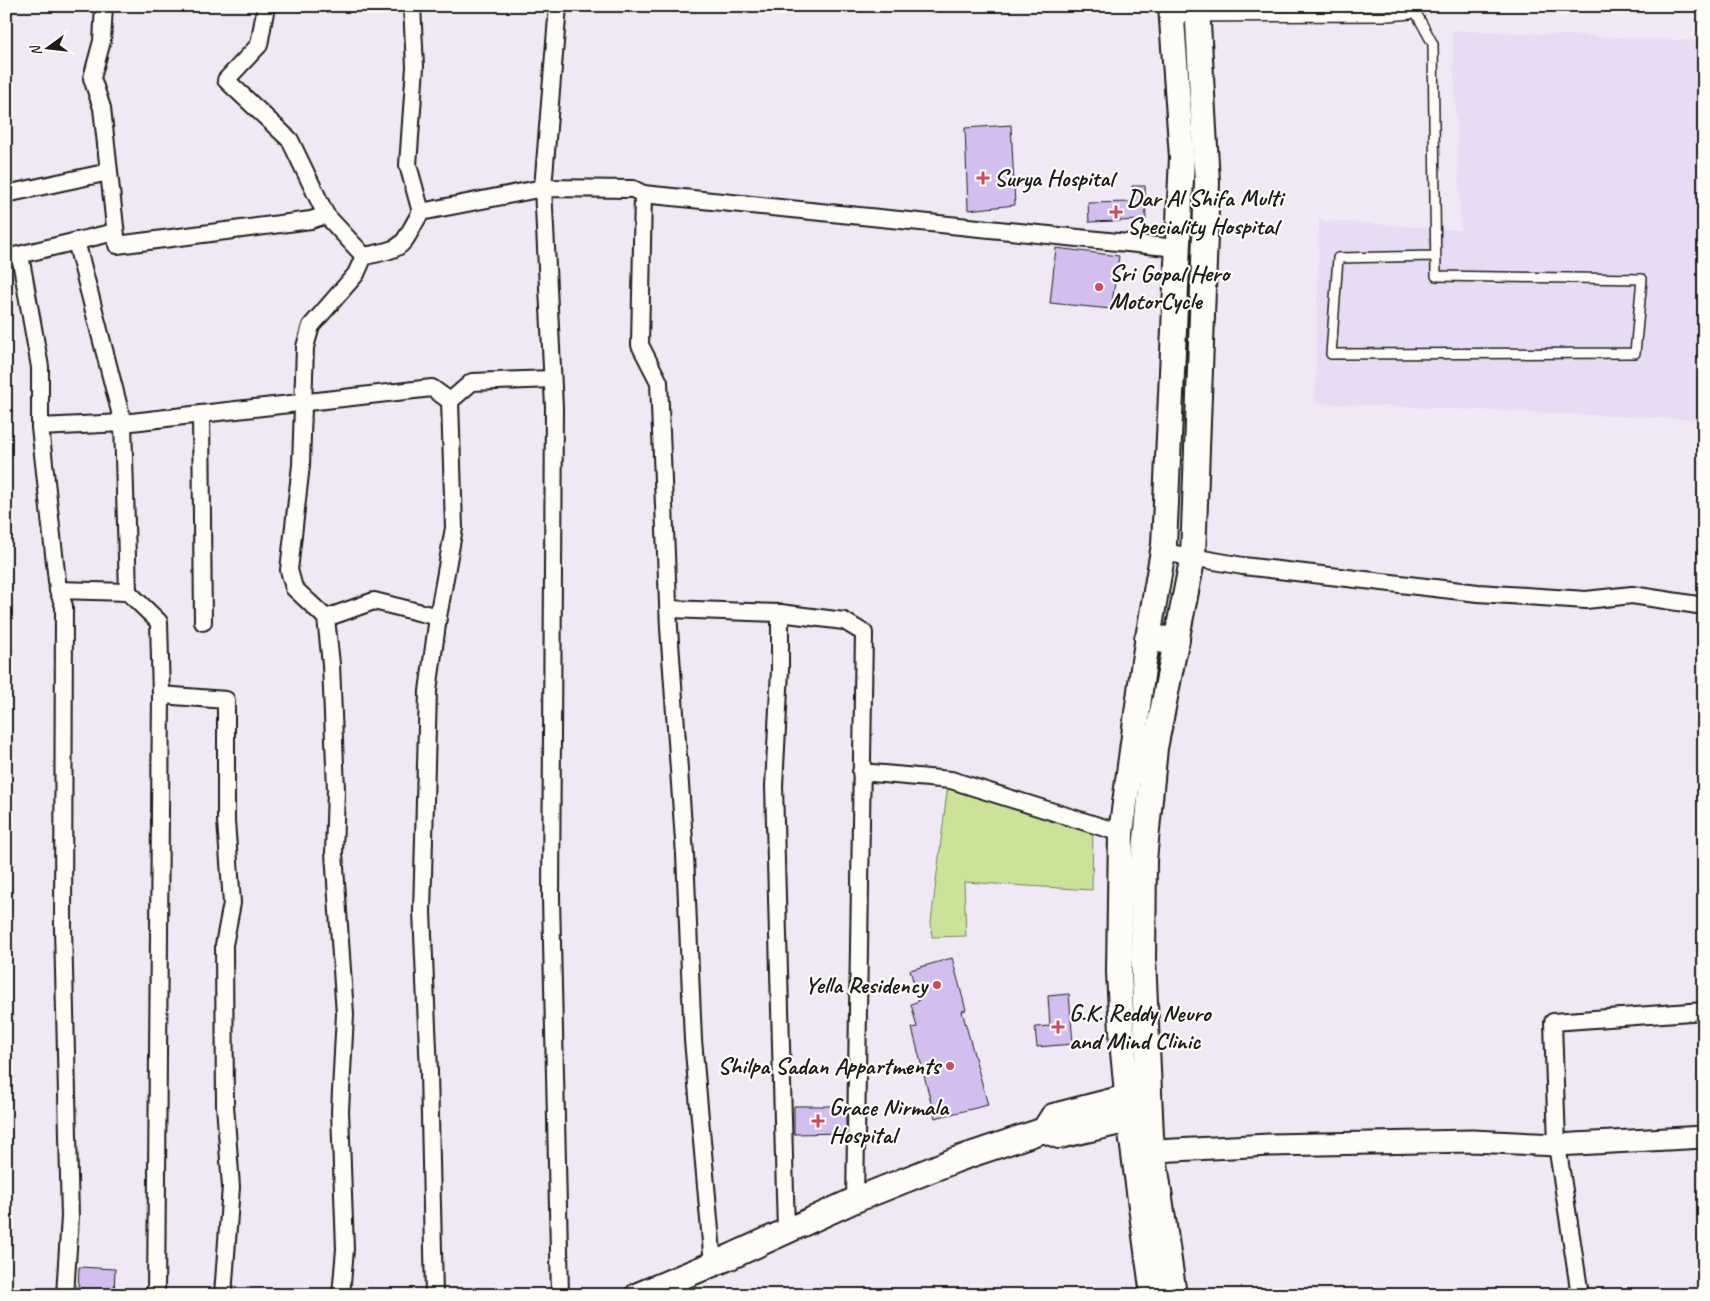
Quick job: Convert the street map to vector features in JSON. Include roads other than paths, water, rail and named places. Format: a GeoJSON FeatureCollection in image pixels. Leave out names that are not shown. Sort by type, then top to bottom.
{"type":"FeatureCollection","features":[{"type":"Feature","properties":{"kind":"main road"},"geometry":{"type":"LineString","coordinates":[[1171,11],[1182,157],[1163,552],[1148,639],[1121,832],[1119,972],[1129,1120],[1144,1152],[1174,1295]]}},
{"type":"Feature","properties":{"kind":"main road"},"geometry":{"type":"LineString","coordinates":[[1153,1295],[1144,1152],[1144,860],[1156,748],[1193,556],[1207,182],[1197,11]]}},
{"type":"Feature","properties":{"kind":"main road"},"geometry":{"type":"LineString","coordinates":[[1148,639],[1176,640]]}},
{"type":"Feature","properties":{"kind":"main road"},"geometry":{"type":"LineString","coordinates":[[638,1295],[855,1200],[958,1159],[1044,1130],[1053,1116],[1127,1097]]}},
{"type":"Feature","properties":{"kind":"main road"},"geometry":{"type":"LineString","coordinates":[[1044,1130],[1059,1136],[1129,1120]]}},
{"type":"Feature","properties":{"kind":"street"},"geometry":{"type":"LineString","coordinates":[[104,6],[102,42],[92,78],[102,108],[117,246],[311,220],[326,215]]}},
{"type":"Feature","properties":{"kind":"street"},"geometry":{"type":"LineString","coordinates":[[266,6],[259,45],[226,80],[290,140],[326,215],[364,256]]}},
{"type":"Feature","properties":{"kind":"street"},"geometry":{"type":"LineString","coordinates":[[364,256],[398,248],[408,240],[412,227],[421,212],[408,165],[415,67],[412,6]]}},
{"type":"Feature","properties":{"kind":"street"},"geometry":{"type":"LineString","coordinates":[[558,6],[543,188],[552,379],[554,515],[550,898],[560,1295]]}},
{"type":"Feature","properties":{"kind":"street"},"geometry":{"type":"LineString","coordinates":[[6,194],[109,172]]}},
{"type":"Feature","properties":{"kind":"street"},"geometry":{"type":"LineString","coordinates":[[421,212],[543,188],[633,189],[643,194],[1177,248]]}},
{"type":"Feature","properties":{"kind":"street"},"geometry":{"type":"LineString","coordinates":[[643,194],[640,345],[659,382],[668,610],[685,856],[693,1040],[712,1264]]}},
{"type":"Feature","properties":{"kind":"street"},"geometry":{"type":"LineString","coordinates":[[65,1295],[70,1217],[63,929],[64,606],[58,590],[40,427],[40,367],[13,256],[116,232]]}},
{"type":"Feature","properties":{"kind":"street"},"geometry":{"type":"LineString","coordinates":[[76,241],[124,423],[128,592]]}},
{"type":"Feature","properties":{"kind":"street"},"geometry":{"type":"LineString","coordinates":[[341,1295],[345,1249],[340,1111],[346,1014],[334,853],[336,790],[331,664],[326,618],[294,588],[289,570],[302,464],[305,347],[311,326],[356,274],[364,256]]}},
{"type":"Feature","properties":{"kind":"street"},"geometry":{"type":"LineString","coordinates":[[450,400],[472,382],[552,379]]}},
{"type":"Feature","properties":{"kind":"street"},"geometry":{"type":"LineString","coordinates":[[40,427],[124,423],[432,388],[450,400]]}},
{"type":"Feature","properties":{"kind":"street"},"geometry":{"type":"LineString","coordinates":[[434,1295],[429,1072],[422,912],[428,691],[438,617],[454,528],[450,400]]}},
{"type":"Feature","properties":{"kind":"street"},"geometry":{"type":"LineString","coordinates":[[201,414],[203,622]]}},
{"type":"Feature","properties":{"kind":"street"},"geometry":{"type":"LineString","coordinates":[[1163,552],[1243,566],[1478,593],[1586,600],[1632,595],[1704,606]]}},
{"type":"Feature","properties":{"kind":"street"},"geometry":{"type":"LineString","coordinates":[[58,590],[128,592],[159,622],[161,695],[156,1295]]}},
{"type":"Feature","properties":{"kind":"street"},"geometry":{"type":"LineString","coordinates":[[326,618],[374,601],[438,617]]}},
{"type":"Feature","properties":{"kind":"street"},"geometry":{"type":"LineString","coordinates":[[668,610],[780,613],[844,621],[864,633],[855,1200]]}},
{"type":"Feature","properties":{"kind":"street"},"geometry":{"type":"LineString","coordinates":[[780,613],[780,670],[774,786],[786,1231]]}},
{"type":"Feature","properties":{"kind":"street"},"geometry":{"type":"LineString","coordinates":[[161,695],[226,700],[226,821],[232,903],[224,945],[225,1067],[231,1187],[223,1295]]}},
{"type":"Feature","properties":{"kind":"street"},"geometry":{"type":"LineString","coordinates":[[861,772],[950,780],[1121,832]]}},
{"type":"Feature","properties":{"kind":"street"},"geometry":{"type":"LineString","coordinates":[[1580,1295],[1557,1145],[1553,1022],[1704,1011]]}},
{"type":"Feature","properties":{"kind":"street"},"geometry":{"type":"LineString","coordinates":[[1144,1152],[1269,1145],[1472,1141],[1557,1145],[1704,1137]]}},
{"type":"Feature","properties":{"kind":"lane"},"geometry":{"type":"LineString","coordinates":[[1171,11],[1389,16],[1410,14],[1419,8],[1433,44],[1436,276],[1642,279],[1635,353],[1331,354],[1338,258],[1435,256]]}},
{"type":"Feature","properties":{"kind":"place","name":"Surya Hospital"},"geometry":{"type":"Point","coordinates":[983,178]}},
{"type":"Feature","properties":{"kind":"place","name":"Dar Al Shifa Multi Speciality Hospital"},"geometry":{"type":"Point","coordinates":[1116,212]}},
{"type":"Feature","properties":{"kind":"place","name":"Sri Gopal Hero MotorCycle"},"geometry":{"type":"Point","coordinates":[1099,287]}},
{"type":"Feature","properties":{"kind":"place","name":"Yella Residency"},"geometry":{"type":"Point","coordinates":[937,985]}},
{"type":"Feature","properties":{"kind":"place","name":"G.K. Reddy Neuro and Mind Clinic"},"geometry":{"type":"Point","coordinates":[1058,1027]}},
{"type":"Feature","properties":{"kind":"place","name":"Shilpa Sadan Appartments"},"geometry":{"type":"Point","coordinates":[950,1066]}},
{"type":"Feature","properties":{"kind":"place","name":"Grace Nirmala Hospital"},"geometry":{"type":"Point","coordinates":[818,1121]}}]}
